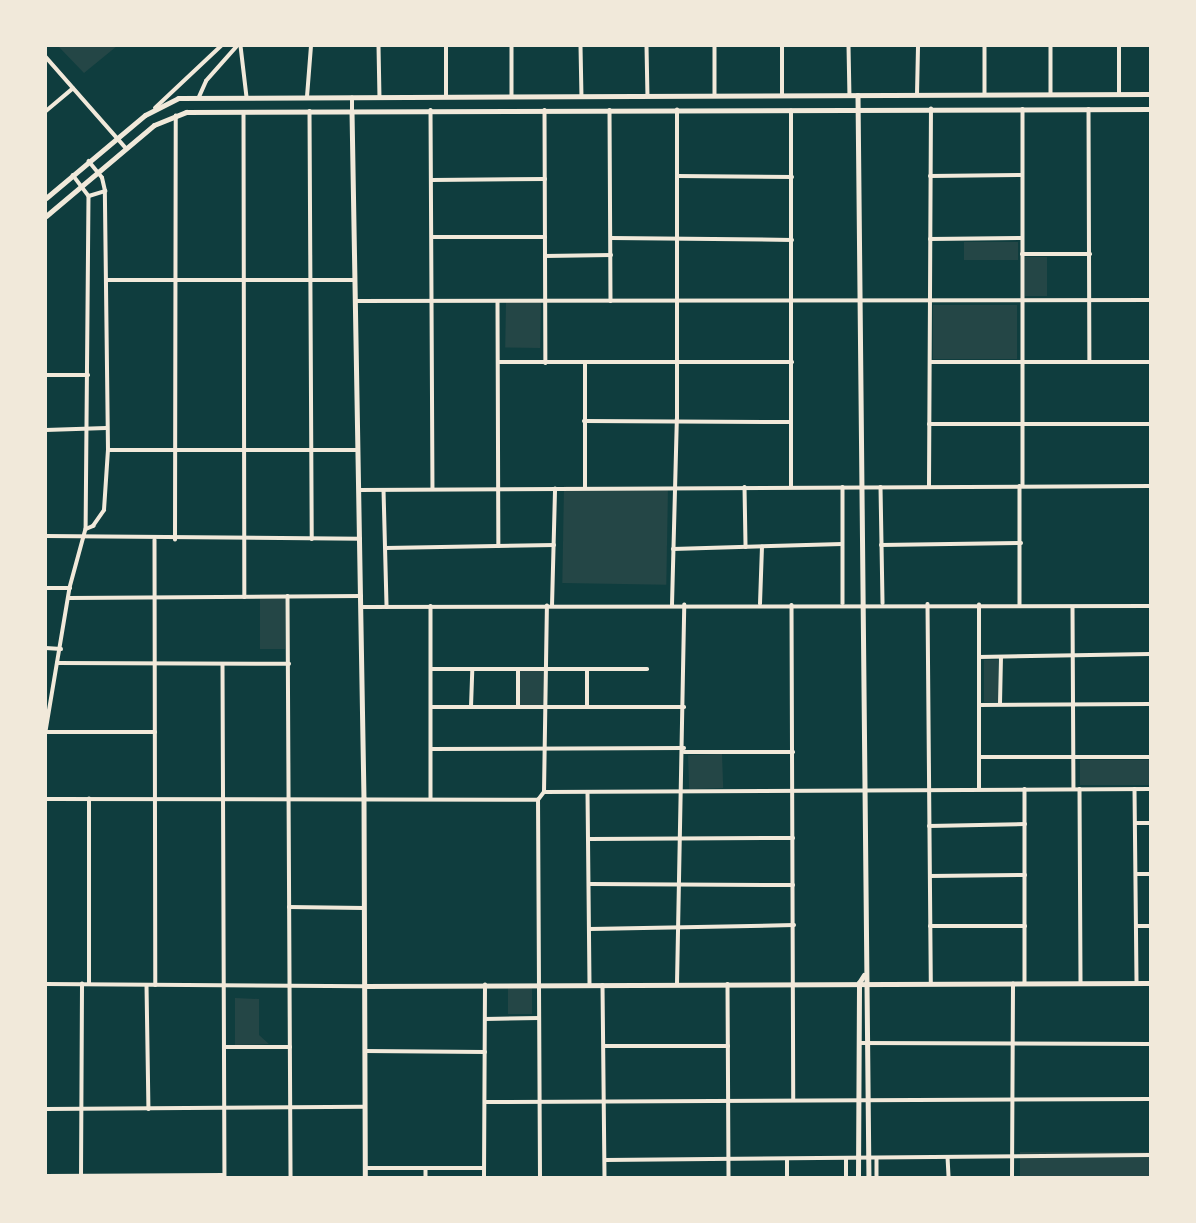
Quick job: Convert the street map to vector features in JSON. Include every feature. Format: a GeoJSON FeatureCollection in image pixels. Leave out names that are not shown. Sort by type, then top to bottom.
{"type":"FeatureCollection","features":[{"type":"Feature","properties":{"kind":"main road"},"geometry":{"type":"LineString","coordinates":[[46,198],[155,107],[178,98],[1150,94]]}},
{"type":"Feature","properties":{"kind":"main road"},"geometry":{"type":"LineString","coordinates":[[46,216],[126,148],[176,114],[244,110],[1150,109]]}},
{"type":"Feature","properties":{"kind":"street"},"geometry":{"type":"LineString","coordinates":[[155,107],[221,46]]}},
{"type":"Feature","properties":{"kind":"street"},"geometry":{"type":"LineString","coordinates":[[199,97],[206,81],[239,46]]}},
{"type":"Feature","properties":{"kind":"street"},"geometry":{"type":"LineString","coordinates":[[239,46],[247,97]]}},
{"type":"Feature","properties":{"kind":"street"},"geometry":{"type":"LineString","coordinates":[[307,97],[311,46]]}},
{"type":"Feature","properties":{"kind":"street"},"geometry":{"type":"LineString","coordinates":[[379,46],[380,98]]}},
{"type":"Feature","properties":{"kind":"street"},"geometry":{"type":"LineString","coordinates":[[446,46],[446,98]]}},
{"type":"Feature","properties":{"kind":"street"},"geometry":{"type":"LineString","coordinates":[[512,46],[512,97]]}},
{"type":"Feature","properties":{"kind":"street"},"geometry":{"type":"LineString","coordinates":[[581,46],[582,97]]}},
{"type":"Feature","properties":{"kind":"street"},"geometry":{"type":"LineString","coordinates":[[648,46],[648,97]]}},
{"type":"Feature","properties":{"kind":"street"},"geometry":{"type":"LineString","coordinates":[[715,46],[715,96]]}},
{"type":"Feature","properties":{"kind":"street"},"geometry":{"type":"LineString","coordinates":[[782,46],[782,96]]}},
{"type":"Feature","properties":{"kind":"street"},"geometry":{"type":"LineString","coordinates":[[849,46],[850,96]]}},
{"type":"Feature","properties":{"kind":"street"},"geometry":{"type":"LineString","coordinates":[[917,95],[918,46]]}},
{"type":"Feature","properties":{"kind":"street"},"geometry":{"type":"LineString","coordinates":[[985,46],[985,95]]}},
{"type":"Feature","properties":{"kind":"street"},"geometry":{"type":"LineString","coordinates":[[1051,46],[1051,94]]}},
{"type":"Feature","properties":{"kind":"street"},"geometry":{"type":"LineString","coordinates":[[1119,46],[1119,94]]}},
{"type":"Feature","properties":{"kind":"street"},"geometry":{"type":"LineString","coordinates":[[46,57],[126,148]]}},
{"type":"Feature","properties":{"kind":"street"},"geometry":{"type":"LineString","coordinates":[[46,111],[73,88]]}},
{"type":"Feature","properties":{"kind":"street"},"geometry":{"type":"LineString","coordinates":[[858,96],[864,975],[869,983],[869,1178]]}},
{"type":"Feature","properties":{"kind":"street"},"geometry":{"type":"LineString","coordinates":[[352,98],[364,799],[365,1178]]}},
{"type":"Feature","properties":{"kind":"street"},"geometry":{"type":"LineString","coordinates":[[929,486],[931,109]]}},
{"type":"Feature","properties":{"kind":"street"},"geometry":{"type":"LineString","coordinates":[[1020,606],[1023,109]]}},
{"type":"Feature","properties":{"kind":"street"},"geometry":{"type":"LineString","coordinates":[[1089,109],[1090,362]]}},
{"type":"Feature","properties":{"kind":"street"},"geometry":{"type":"LineString","coordinates":[[244,110],[245,597]]}},
{"type":"Feature","properties":{"kind":"street"},"geometry":{"type":"LineString","coordinates":[[310,110],[312,539]]}},
{"type":"Feature","properties":{"kind":"street"},"geometry":{"type":"LineString","coordinates":[[430,110],[433,489]]}},
{"type":"Feature","properties":{"kind":"street"},"geometry":{"type":"LineString","coordinates":[[545,110],[546,363]]}},
{"type":"Feature","properties":{"kind":"street"},"geometry":{"type":"LineString","coordinates":[[610,110],[611,301]]}},
{"type":"Feature","properties":{"kind":"street"},"geometry":{"type":"LineString","coordinates":[[672,605],[673,488],[677,419],[677,110]]}},
{"type":"Feature","properties":{"kind":"street"},"geometry":{"type":"LineString","coordinates":[[791,110],[791,487]]}},
{"type":"Feature","properties":{"kind":"street"},"geometry":{"type":"LineString","coordinates":[[174,540],[176,114]]}},
{"type":"Feature","properties":{"kind":"street"},"geometry":{"type":"LineString","coordinates":[[86,528],[93,526],[103,510],[108,450],[105,191],[99,172],[89,162]]}},
{"type":"Feature","properties":{"kind":"street"},"geometry":{"type":"LineString","coordinates":[[73,175],[89,196],[89,429],[86,528],[70,588],[61,649],[48,703],[46,732],[155,732]]}},
{"type":"Feature","properties":{"kind":"street"},"geometry":{"type":"LineString","coordinates":[[930,176],[1022,175]]}},
{"type":"Feature","properties":{"kind":"street"},"geometry":{"type":"LineString","coordinates":[[677,176],[792,177]]}},
{"type":"Feature","properties":{"kind":"street"},"geometry":{"type":"LineString","coordinates":[[432,180],[545,179]]}},
{"type":"Feature","properties":{"kind":"street"},"geometry":{"type":"LineString","coordinates":[[89,196],[105,191]]}},
{"type":"Feature","properties":{"kind":"street"},"geometry":{"type":"LineString","coordinates":[[432,237],[545,237]]}},
{"type":"Feature","properties":{"kind":"street"},"geometry":{"type":"LineString","coordinates":[[611,238],[792,240]]}},
{"type":"Feature","properties":{"kind":"street"},"geometry":{"type":"LineString","coordinates":[[930,239],[1022,238]]}},
{"type":"Feature","properties":{"kind":"street"},"geometry":{"type":"LineString","coordinates":[[1022,254],[1090,254]]}},
{"type":"Feature","properties":{"kind":"street"},"geometry":{"type":"LineString","coordinates":[[545,256],[611,255]]}},
{"type":"Feature","properties":{"kind":"street"},"geometry":{"type":"LineString","coordinates":[[107,280],[355,281]]}},
{"type":"Feature","properties":{"kind":"street"},"geometry":{"type":"LineString","coordinates":[[355,301],[1150,300]]}},
{"type":"Feature","properties":{"kind":"street"},"geometry":{"type":"LineString","coordinates":[[498,301],[499,546]]}},
{"type":"Feature","properties":{"kind":"street"},"geometry":{"type":"LineString","coordinates":[[498,362],[792,362]]}},
{"type":"Feature","properties":{"kind":"street"},"geometry":{"type":"LineString","coordinates":[[930,362],[1150,362]]}},
{"type":"Feature","properties":{"kind":"street"},"geometry":{"type":"LineString","coordinates":[[585,363],[585,488]]}},
{"type":"Feature","properties":{"kind":"street"},"geometry":{"type":"LineString","coordinates":[[46,375],[88,375]]}},
{"type":"Feature","properties":{"kind":"street"},"geometry":{"type":"LineString","coordinates":[[584,421],[677,419],[791,422]]}},
{"type":"Feature","properties":{"kind":"street"},"geometry":{"type":"LineString","coordinates":[[929,424],[1150,424]]}},
{"type":"Feature","properties":{"kind":"street"},"geometry":{"type":"LineString","coordinates":[[46,430],[106,428]]}},
{"type":"Feature","properties":{"kind":"street"},"geometry":{"type":"LineString","coordinates":[[108,450],[358,450]]}},
{"type":"Feature","properties":{"kind":"street"},"geometry":{"type":"LineString","coordinates":[[881,486],[883,603]]}},
{"type":"Feature","properties":{"kind":"street"},"geometry":{"type":"LineString","coordinates":[[359,489],[1150,486]]}},
{"type":"Feature","properties":{"kind":"street"},"geometry":{"type":"LineString","coordinates":[[744,487],[746,547]]}},
{"type":"Feature","properties":{"kind":"street"},"geometry":{"type":"LineString","coordinates":[[843,487],[843,603]]}},
{"type":"Feature","properties":{"kind":"street"},"geometry":{"type":"LineString","coordinates":[[384,489],[387,607]]}},
{"type":"Feature","properties":{"kind":"street"},"geometry":{"type":"LineString","coordinates":[[540,1178],[538,800],[544,792],[546,669],[555,489]]}},
{"type":"Feature","properties":{"kind":"street"},"geometry":{"type":"LineString","coordinates":[[46,536],[155,540],[360,539]]}},
{"type":"Feature","properties":{"kind":"street"},"geometry":{"type":"LineString","coordinates":[[155,540],[156,985]]}},
{"type":"Feature","properties":{"kind":"street"},"geometry":{"type":"LineString","coordinates":[[881,545],[1021,543]]}},
{"type":"Feature","properties":{"kind":"street"},"geometry":{"type":"LineString","coordinates":[[672,549],[842,544]]}},
{"type":"Feature","properties":{"kind":"street"},"geometry":{"type":"LineString","coordinates":[[386,548],[554,545]]}},
{"type":"Feature","properties":{"kind":"street"},"geometry":{"type":"LineString","coordinates":[[760,604],[762,546]]}},
{"type":"Feature","properties":{"kind":"street"},"geometry":{"type":"LineString","coordinates":[[46,588],[70,588]]}},
{"type":"Feature","properties":{"kind":"street"},"geometry":{"type":"LineString","coordinates":[[288,596],[291,1178]]}},
{"type":"Feature","properties":{"kind":"street"},"geometry":{"type":"LineString","coordinates":[[69,598],[361,596]]}},
{"type":"Feature","properties":{"kind":"street"},"geometry":{"type":"LineString","coordinates":[[361,607],[843,603],[1150,606]]}},
{"type":"Feature","properties":{"kind":"street"},"geometry":{"type":"LineString","coordinates":[[677,985],[679,793],[684,750],[684,604]]}},
{"type":"Feature","properties":{"kind":"street"},"geometry":{"type":"LineString","coordinates":[[792,604],[794,1100]]}},
{"type":"Feature","properties":{"kind":"street"},"geometry":{"type":"LineString","coordinates":[[928,604],[931,983]]}},
{"type":"Feature","properties":{"kind":"street"},"geometry":{"type":"LineString","coordinates":[[979,605],[979,789]]}},
{"type":"Feature","properties":{"kind":"street"},"geometry":{"type":"LineString","coordinates":[[431,606],[431,798]]}},
{"type":"Feature","properties":{"kind":"street"},"geometry":{"type":"LineString","coordinates":[[1073,607],[1074,757],[1081,983]]}},
{"type":"Feature","properties":{"kind":"street"},"geometry":{"type":"LineString","coordinates":[[46,649],[61,649]]}},
{"type":"Feature","properties":{"kind":"street"},"geometry":{"type":"LineString","coordinates":[[979,657],[1150,654]]}},
{"type":"Feature","properties":{"kind":"street"},"geometry":{"type":"LineString","coordinates":[[1000,705],[1001,657]]}},
{"type":"Feature","properties":{"kind":"street"},"geometry":{"type":"LineString","coordinates":[[57,663],[289,664]]}},
{"type":"Feature","properties":{"kind":"street"},"geometry":{"type":"LineString","coordinates":[[46,1176],[225,1176],[223,664]]}},
{"type":"Feature","properties":{"kind":"street"},"geometry":{"type":"LineString","coordinates":[[431,669],[647,669]]}},
{"type":"Feature","properties":{"kind":"street"},"geometry":{"type":"LineString","coordinates":[[471,707],[472,669]]}},
{"type":"Feature","properties":{"kind":"street"},"geometry":{"type":"LineString","coordinates":[[518,669],[518,707]]}},
{"type":"Feature","properties":{"kind":"street"},"geometry":{"type":"LineString","coordinates":[[587,669],[587,707]]}},
{"type":"Feature","properties":{"kind":"street"},"geometry":{"type":"LineString","coordinates":[[979,705],[1150,704]]}},
{"type":"Feature","properties":{"kind":"street"},"geometry":{"type":"LineString","coordinates":[[431,707],[684,708]]}},
{"type":"Feature","properties":{"kind":"street"},"geometry":{"type":"LineString","coordinates":[[431,749],[793,752]]}},
{"type":"Feature","properties":{"kind":"street"},"geometry":{"type":"LineString","coordinates":[[979,757],[1150,757]]}},
{"type":"Feature","properties":{"kind":"street"},"geometry":{"type":"LineString","coordinates":[[1025,789],[1025,983]]}},
{"type":"Feature","properties":{"kind":"street"},"geometry":{"type":"LineString","coordinates":[[1135,789],[1137,983]]}},
{"type":"Feature","properties":{"kind":"street"},"geometry":{"type":"LineString","coordinates":[[544,792],[1150,789]]}},
{"type":"Feature","properties":{"kind":"street"},"geometry":{"type":"LineString","coordinates":[[588,792],[590,985]]}},
{"type":"Feature","properties":{"kind":"street"},"geometry":{"type":"LineString","coordinates":[[46,799],[538,800]]}},
{"type":"Feature","properties":{"kind":"street"},"geometry":{"type":"LineString","coordinates":[[89,799],[89,984]]}},
{"type":"Feature","properties":{"kind":"street"},"geometry":{"type":"LineString","coordinates":[[1136,823],[1150,823]]}},
{"type":"Feature","properties":{"kind":"street"},"geometry":{"type":"LineString","coordinates":[[929,826],[1025,824]]}},
{"type":"Feature","properties":{"kind":"street"},"geometry":{"type":"LineString","coordinates":[[590,839],[793,838]]}},
{"type":"Feature","properties":{"kind":"street"},"geometry":{"type":"LineString","coordinates":[[1136,874],[1150,874]]}},
{"type":"Feature","properties":{"kind":"street"},"geometry":{"type":"LineString","coordinates":[[930,876],[1025,875]]}},
{"type":"Feature","properties":{"kind":"street"},"geometry":{"type":"LineString","coordinates":[[590,884],[793,885]]}},
{"type":"Feature","properties":{"kind":"street"},"geometry":{"type":"LineString","coordinates":[[289,907],[365,908]]}},
{"type":"Feature","properties":{"kind":"street"},"geometry":{"type":"LineString","coordinates":[[590,929],[794,926]]}},
{"type":"Feature","properties":{"kind":"street"},"geometry":{"type":"LineString","coordinates":[[930,926],[1025,926]]}},
{"type":"Feature","properties":{"kind":"street"},"geometry":{"type":"LineString","coordinates":[[1137,926],[1150,926]]}},
{"type":"Feature","properties":{"kind":"street"},"geometry":{"type":"LineString","coordinates":[[858,1178],[859,983],[864,975]]}},
{"type":"Feature","properties":{"kind":"street"},"geometry":{"type":"LineString","coordinates":[[1012,1178],[1013,983]]}},
{"type":"Feature","properties":{"kind":"street"},"geometry":{"type":"LineString","coordinates":[[46,984],[365,986],[1150,983]]}},
{"type":"Feature","properties":{"kind":"street"},"geometry":{"type":"LineString","coordinates":[[81,1177],[82,984]]}},
{"type":"Feature","properties":{"kind":"street"},"geometry":{"type":"LineString","coordinates":[[728,984],[729,1178]]}},
{"type":"Feature","properties":{"kind":"street"},"geometry":{"type":"LineString","coordinates":[[147,985],[149,1109]]}},
{"type":"Feature","properties":{"kind":"street"},"geometry":{"type":"LineString","coordinates":[[484,1178],[485,985]]}},
{"type":"Feature","properties":{"kind":"street"},"geometry":{"type":"LineString","coordinates":[[604,985],[605,1178]]}},
{"type":"Feature","properties":{"kind":"street"},"geometry":{"type":"LineString","coordinates":[[485,1019],[539,1018]]}},
{"type":"Feature","properties":{"kind":"street"},"geometry":{"type":"LineString","coordinates":[[859,1043],[1150,1044]]}},
{"type":"Feature","properties":{"kind":"street"},"geometry":{"type":"LineString","coordinates":[[604,1046],[729,1046]]}},
{"type":"Feature","properties":{"kind":"street"},"geometry":{"type":"LineString","coordinates":[[224,1047],[290,1047]]}},
{"type":"Feature","properties":{"kind":"street"},"geometry":{"type":"LineString","coordinates":[[365,1051],[485,1052]]}},
{"type":"Feature","properties":{"kind":"street"},"geometry":{"type":"LineString","coordinates":[[485,1102],[1150,1099]]}},
{"type":"Feature","properties":{"kind":"street"},"geometry":{"type":"LineString","coordinates":[[46,1110],[365,1107]]}},
{"type":"Feature","properties":{"kind":"street"},"geometry":{"type":"LineString","coordinates":[[605,1160],[1150,1155]]}},
{"type":"Feature","properties":{"kind":"street"},"geometry":{"type":"LineString","coordinates":[[948,1157],[949,1178]]}},
{"type":"Feature","properties":{"kind":"street"},"geometry":{"type":"LineString","coordinates":[[877,1158],[877,1178]]}},
{"type":"Feature","properties":{"kind":"street"},"geometry":{"type":"LineString","coordinates":[[846,1159],[846,1178]]}},
{"type":"Feature","properties":{"kind":"street"},"geometry":{"type":"LineString","coordinates":[[786,1178],[787,1160]]}},
{"type":"Feature","properties":{"kind":"street"},"geometry":{"type":"LineString","coordinates":[[365,1168],[484,1168]]}},
{"type":"Feature","properties":{"kind":"street"},"geometry":{"type":"LineString","coordinates":[[426,1168],[426,1178]]}},
{"type":"Feature","properties":{"kind":"shaded area"},"geometry":{"type":"Polygon","coordinates":[[[58,46],[117,46],[84,73],[58,46]]]}},
{"type":"Feature","properties":{"kind":"shaded area"},"geometry":{"type":"Polygon","coordinates":[[[964,242],[1018,242],[1018,260],[964,260],[964,242]]]}},
{"type":"Feature","properties":{"kind":"shaded area"},"geometry":{"type":"Polygon","coordinates":[[[1025,257],[1047,257],[1047,296],[1025,296],[1025,257]]]}},
{"type":"Feature","properties":{"kind":"shaded area"},"geometry":{"type":"Polygon","coordinates":[[[506,301],[541,302],[540,348],[505,347],[506,301]]]}},
{"type":"Feature","properties":{"kind":"shaded area"},"geometry":{"type":"Polygon","coordinates":[[[933,305],[1017,305],[1017,359],[933,359],[933,305]]]}},
{"type":"Feature","properties":{"kind":"shaded area"},"geometry":{"type":"Polygon","coordinates":[[[564,486],[668,488],[666,585],[562,583],[564,486]]]}},
{"type":"Feature","properties":{"kind":"shaded area"},"geometry":{"type":"Polygon","coordinates":[[[260,594],[285,594],[285,649],[260,649],[260,594]]]}},
{"type":"Feature","properties":{"kind":"shaded area"},"geometry":{"type":"Polygon","coordinates":[[[984,660],[998,660],[998,702],[984,702],[984,660]]]}},
{"type":"Feature","properties":{"kind":"shaded area"},"geometry":{"type":"Polygon","coordinates":[[[519,671],[544,671],[544,705],[519,705],[519,671]]]}},
{"type":"Feature","properties":{"kind":"shaded area"},"geometry":{"type":"Polygon","coordinates":[[[722,754],[723,788],[689,789],[688,755],[722,754]]]}},
{"type":"Feature","properties":{"kind":"shaded area"},"geometry":{"type":"Polygon","coordinates":[[[1080,760],[1150,760],[1150,785],[1080,785],[1080,760]]]}},
{"type":"Feature","properties":{"kind":"shaded area"},"geometry":{"type":"Polygon","coordinates":[[[508,985],[532,985],[532,1014],[508,1014],[508,985]]]}},
{"type":"Feature","properties":{"kind":"shaded area"},"geometry":{"type":"Polygon","coordinates":[[[235,998],[259,999],[259,1035],[269,1044],[235,1045],[235,998]]]}},
{"type":"Feature","properties":{"kind":"shaded area"},"geometry":{"type":"Polygon","coordinates":[[[1020,1152],[1150,1152],[1150,1177],[1020,1177],[1020,1152]]]}}]}
